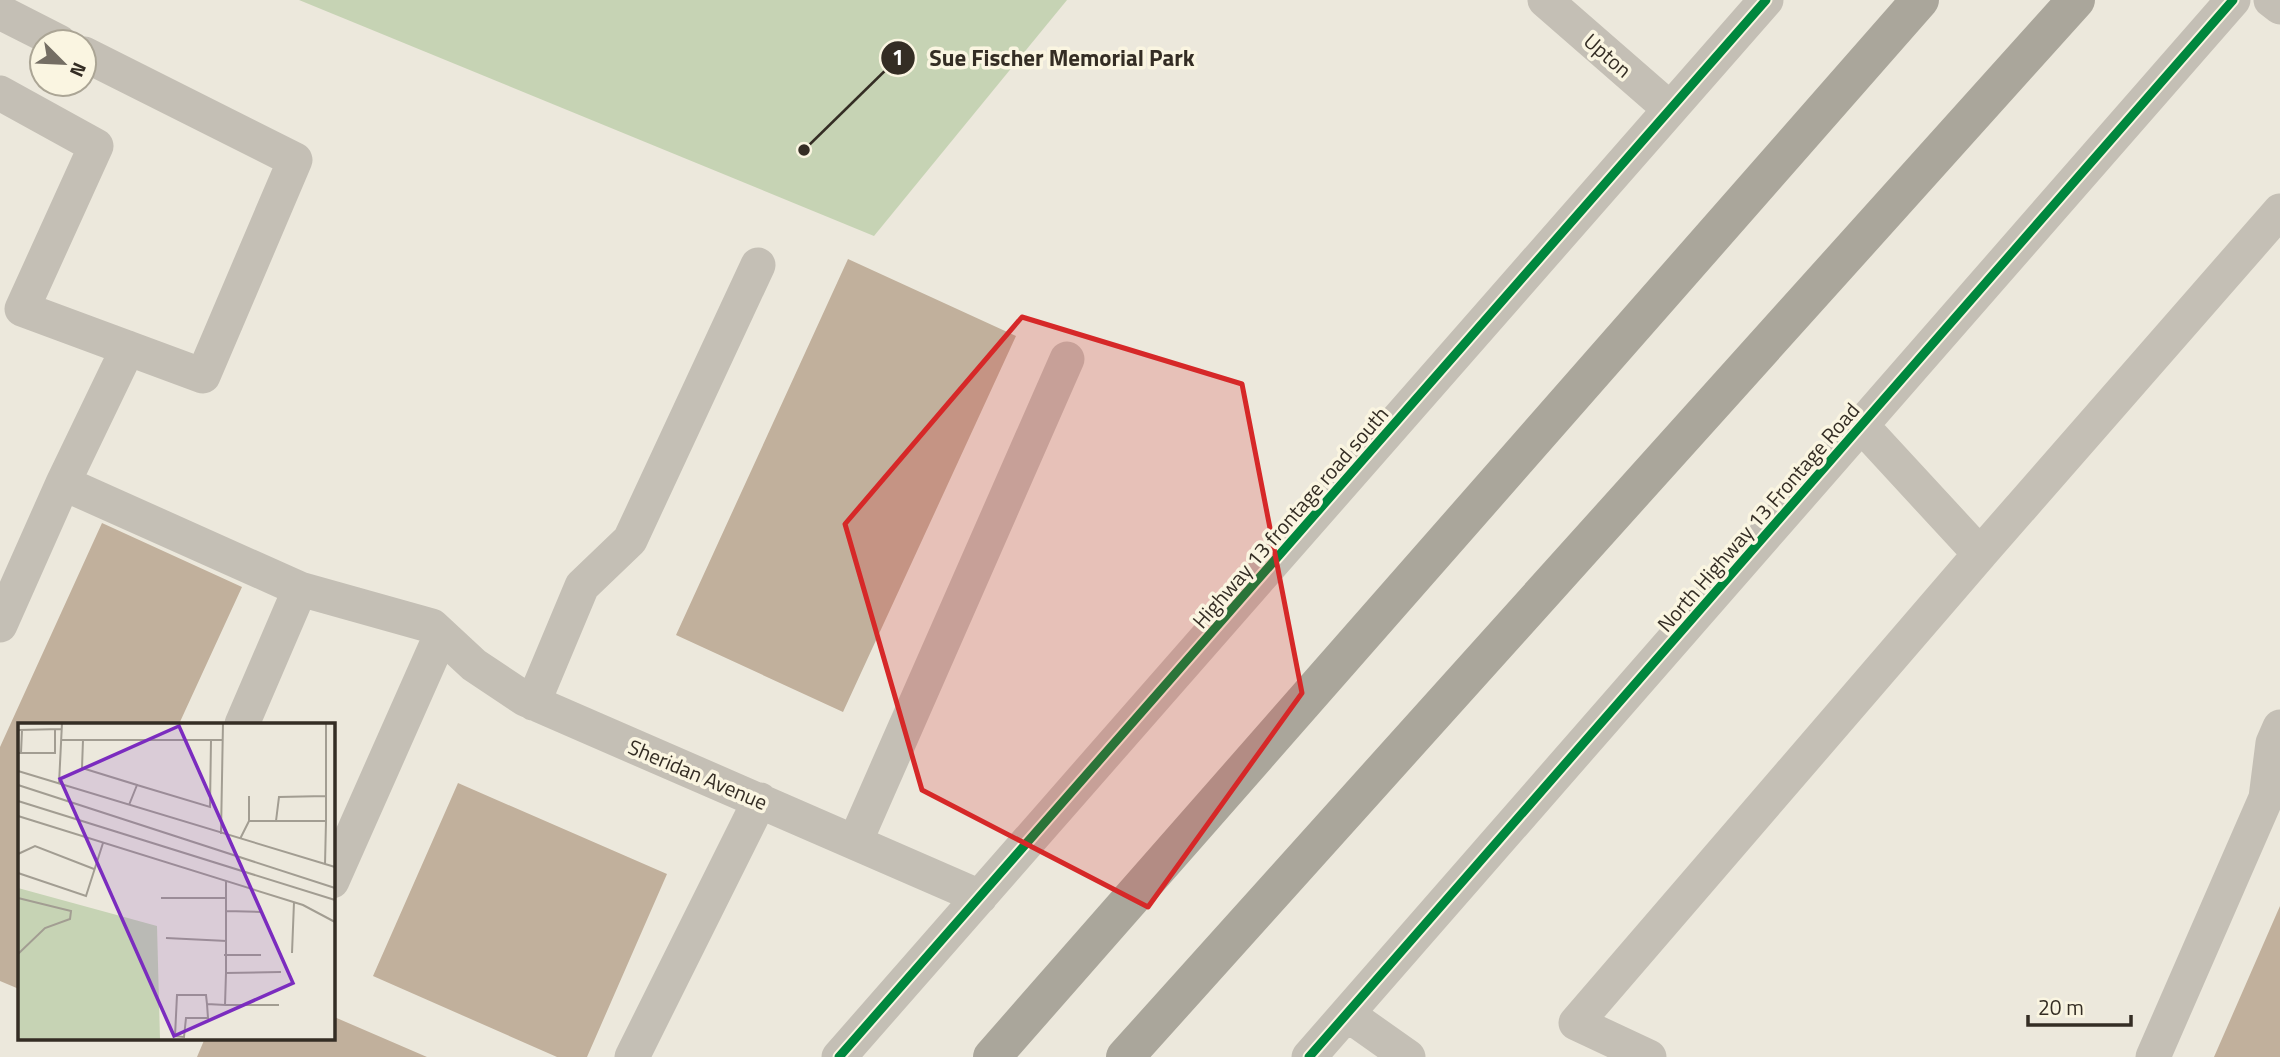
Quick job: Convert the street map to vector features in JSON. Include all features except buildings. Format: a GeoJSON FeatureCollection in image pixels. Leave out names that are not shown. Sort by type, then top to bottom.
{"type":"FeatureCollection","features":[{"type":"Feature","properties":{"kind":"highway"},"geometry":{"type":"LineString","coordinates":[[992,1057],[1920,0]]}},
{"type":"Feature","properties":{"kind":"highway"},"geometry":{"type":"LineString","coordinates":[[1125,1057],[2076,0]]}},
{"type":"Feature","properties":{"kind":"street","name":"Upton"},"geometry":{"type":"LineString","coordinates":[[1545,0],[1670,109]]}},
{"type":"Feature","properties":{"kind":"street","name":"Highway 13 frontage road south"},"geometry":{"type":"LineString","coordinates":[[839,1057],[1766,0]]}},
{"type":"Feature","properties":{"kind":"street","name":"North Highway 13 Frontage Road"},"geometry":{"type":"LineString","coordinates":[[1309,1057],[2233,0]]}},
{"type":"Feature","properties":{"kind":"street"},"geometry":{"type":"LineString","coordinates":[[2271,0],[2280,7]]}},
{"type":"Feature","properties":{"kind":"street"},"geometry":{"type":"LineString","coordinates":[[0,12],[31,28]]}},
{"type":"Feature","properties":{"kind":"street"},"geometry":{"type":"LineString","coordinates":[[0,93],[96,146],[22,309],[203,376],[295,160],[98,61]]}},
{"type":"Feature","properties":{"kind":"street"},"geometry":{"type":"LineString","coordinates":[[1649,1057],[1576,1023],[2280,211]]}},
{"type":"Feature","properties":{"kind":"street"},"geometry":{"type":"LineString","coordinates":[[533,703],[582,586],[630,540],[758,265]]}},
{"type":"Feature","properties":{"kind":"street"},"geometry":{"type":"LineString","coordinates":[[0,625],[63,483],[128,348]]}},
{"type":"Feature","properties":{"kind":"street"},"geometry":{"type":"LineString","coordinates":[[855,842],[1067,359]]}},
{"type":"Feature","properties":{"kind":"street"},"geometry":{"type":"LineString","coordinates":[[1861,425],[1980,554]]}},
{"type":"Feature","properties":{"kind":"street"},"geometry":{"type":"LineString","coordinates":[[63,483],[300,589],[437,630],[334,876]]}},
{"type":"Feature","properties":{"kind":"street"},"geometry":{"type":"LineString","coordinates":[[242,723],[300,589]]}},
{"type":"Feature","properties":{"kind":"street","name":"Sheridan Avenue"},"geometry":{"type":"LineString","coordinates":[[437,630],[474,666],[533,703],[980,897]]}},
{"type":"Feature","properties":{"kind":"street"},"geometry":{"type":"LineString","coordinates":[[2153,1057],[2266,798],[2273,743],[2280,727]]}},
{"type":"Feature","properties":{"kind":"street"},"geometry":{"type":"LineString","coordinates":[[632,1057],[760,800]]}},
{"type":"Feature","properties":{"kind":"street"},"geometry":{"type":"LineString","coordinates":[[1347,1014],[1408,1057]]}},
{"type":"Feature","properties":{"kind":"highlighted area"},"geometry":{"type":"Polygon","coordinates":[[[1022,317],[1242,384],[1302,693],[1148,907],[922,790],[845,524],[1022,317]]]}},
{"type":"Feature","properties":{"kind":"green space"},"geometry":{"type":"Polygon","coordinates":[[[299,0],[1067,0],[874,236],[299,0]]]}},
{"type":"Feature","properties":{"kind":"cycle path"},"geometry":{"type":"LineString","coordinates":[[839,1057],[1766,0]]}},
{"type":"Feature","properties":{"kind":"cycle path"},"geometry":{"type":"LineString","coordinates":[[1309,1057],[2233,0]]}},
{"type":"Feature","properties":{"kind":"place","name":"Sue Fischer Memorial Park"},"geometry":{"type":"Point","coordinates":[804,150]}}]}
